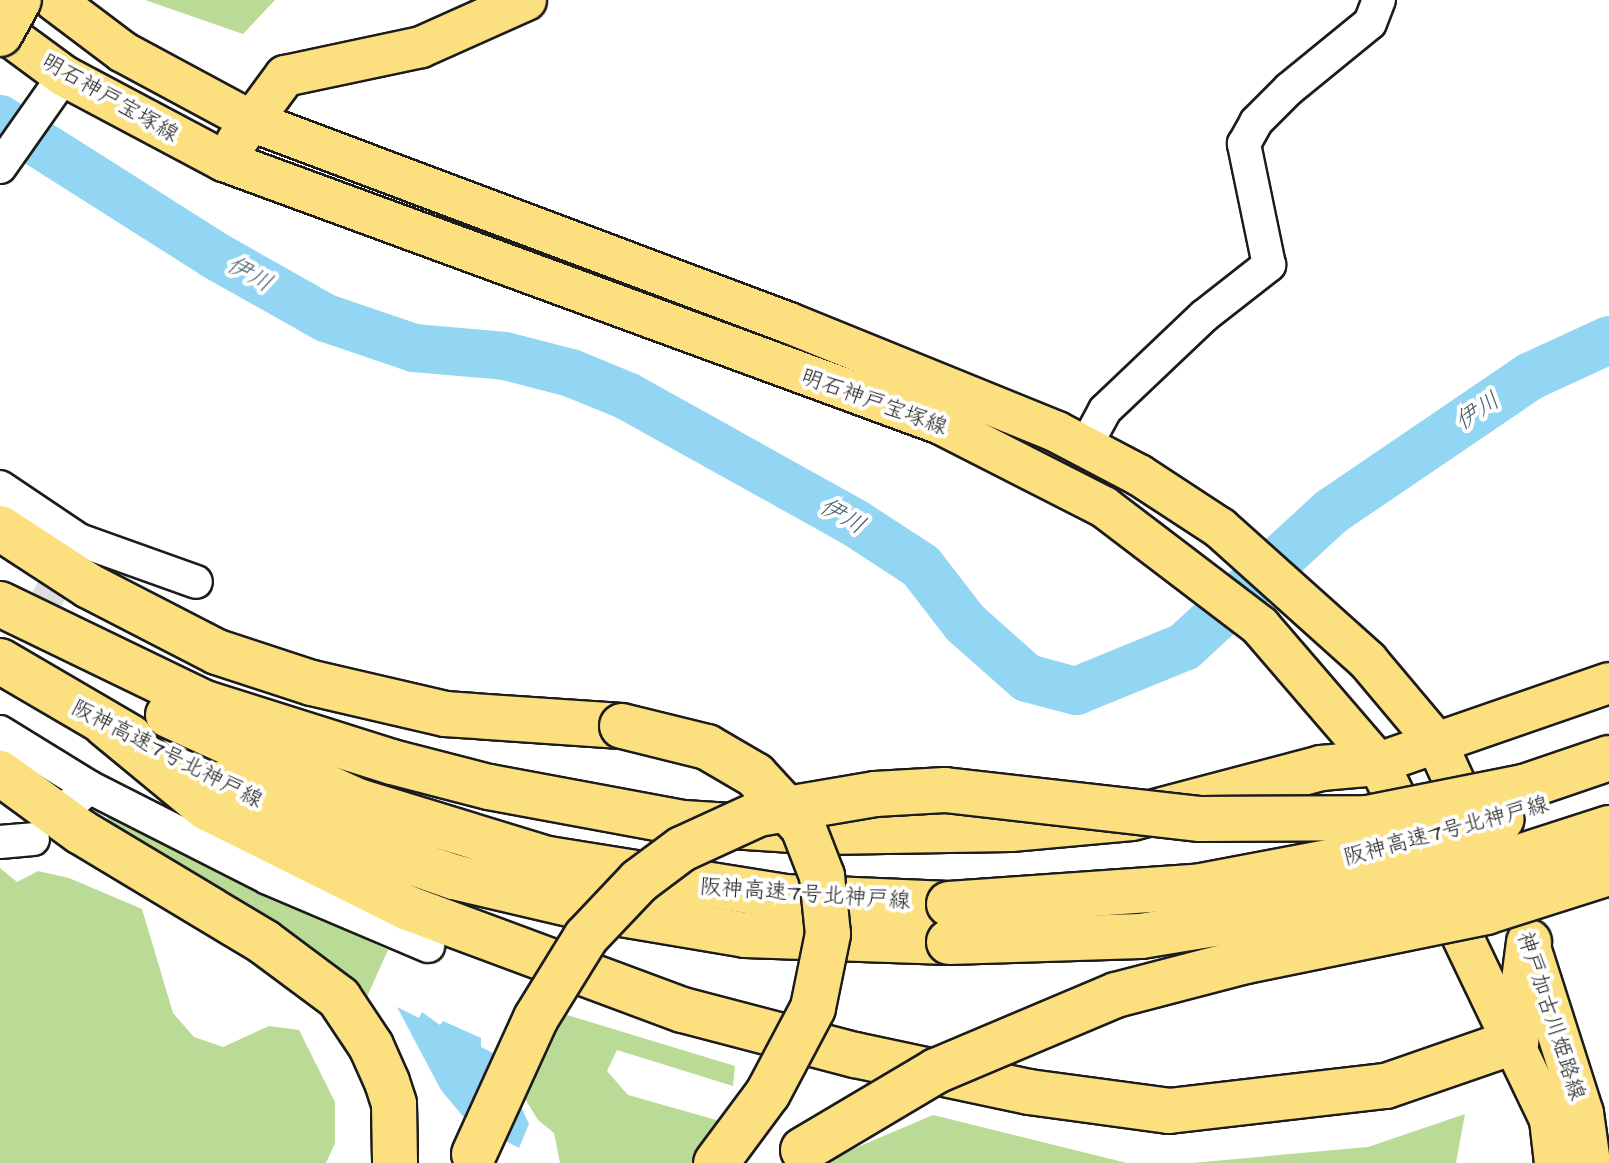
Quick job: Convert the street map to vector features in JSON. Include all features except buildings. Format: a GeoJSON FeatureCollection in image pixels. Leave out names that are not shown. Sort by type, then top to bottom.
{"type":"FeatureCollection","features":[{"type":"Feature","properties":{"kind":"highway"},"geometry":{"type":"LineString","coordinates":[[0,31],[19,0]]}},
{"type":"Feature","properties":{"kind":"highway"},"geometry":{"type":"LineString","coordinates":[[0,528],[89,586],[217,652],[312,683],[445,714],[622,726],[707,747],[755,775],[803,827],[822,876],[828,934],[813,1008],[768,1093],[716,1163]]}},
{"type":"Feature","properties":{"kind":"highway"},"geometry":{"type":"LineString","coordinates":[[0,607],[205,703],[475,783],[684,823],[824,832],[1026,828],[1132,818],[1321,768],[1378,763]]}},
{"type":"Feature","properties":{"kind":"highway","name":"阪神高速7号北神戸線"},"geometry":{"type":"LineString","coordinates":[[0,607],[166,714],[358,801],[460,835],[548,859],[692,886],[949,923],[1141,936],[1300,910],[1476,871],[1609,828]]}},
{"type":"Feature","properties":{"kind":"highway","name":"阪神高速7号北神戸線"},"geometry":{"type":"LineString","coordinates":[[0,661],[105,724],[214,782],[336,836],[454,877],[586,908],[745,935],[949,923],[1195,887],[1375,853],[1609,785]]}},
{"type":"Feature","properties":{"kind":"highway"},"geometry":{"type":"LineString","coordinates":[[105,724],[207,808],[408,908],[683,1010],[855,1055],[1029,1092],[1169,1111],[1386,1086],[1516,1041],[1529,942]]}},
{"type":"Feature","properties":{"kind":"highway"},"geometry":{"type":"LineString","coordinates":[[471,1158],[536,1018],[586,937],[639,881],[682,849],[758,814],[875,794],[945,790],[1200,819],[1367,818],[1524,787],[1609,758]]}},
{"type":"Feature","properties":{"kind":"highway"},"geometry":{"type":"LineString","coordinates":[[0,773],[81,832],[264,942],[339,998],[371,1046],[387,1082],[394,1104],[395,1163]]}},
{"type":"Feature","properties":{"kind":"highway"},"geometry":{"type":"LineString","coordinates":[[794,1157],[936,1071],[1116,995],[1246,961],[1486,912],[1609,873]]}},
{"type":"Feature","properties":{"kind":"main road","name":"明石神戸宝塚線"},"geometry":{"type":"LineString","coordinates":[[54,0],[123,52],[251,121],[789,323],[1085,447],[1139,475],[1220,528],[1302,597],[1368,661],[1436,742]]}},
{"type":"Feature","properties":{"kind":"main road"},"geometry":{"type":"LineString","coordinates":[[224,161],[285,76],[421,47],[526,0]]}},
{"type":"Feature","properties":{"kind":"main road","name":"明石神戸宝塚線"},"geometry":{"type":"LineString","coordinates":[[0,31],[55,89],[224,161],[941,424],[1104,507],[1181,561],[1260,626],[1378,763]]}},
{"type":"Feature","properties":{"kind":"main road"},"geometry":{"type":"LineString","coordinates":[[1378,763],[1609,683]]}},
{"type":"Feature","properties":{"kind":"main road","name":"神戸加古川姫路線"},"geometry":{"type":"LineString","coordinates":[[1436,742],[1529,942],[1583,1113],[1590,1163]]}},
{"type":"Feature","properties":{"kind":"main road","name":"神戸加古川姫路線"},"geometry":{"type":"LineString","coordinates":[[1378,763],[1516,1041],[1550,1120],[1555,1163]]}},
{"type":"Feature","properties":{"kind":"street"},"geometry":{"type":"LineString","coordinates":[[1085,447],[1105,410],[1204,316],[1269,265],[1244,164],[1244,144],[1256,122],[1289,89],[1370,23],[1379,0]]}},
{"type":"Feature","properties":{"kind":"street"},"geometry":{"type":"LineString","coordinates":[[0,167],[55,89]]}},
{"type":"Feature","properties":{"kind":"street"},"geometry":{"type":"LineString","coordinates":[[0,487],[79,540],[196,582]]}},
{"type":"Feature","properties":{"kind":"street"},"geometry":{"type":"LineString","coordinates":[[0,732],[80,796],[428,946]]}},
{"type":"Feature","properties":{"kind":"street"},"geometry":{"type":"LineString","coordinates":[[0,842],[33,839]]}},
{"type":"Feature","properties":{"kind":"green space"},"geometry":{"type":"Polygon","coordinates":[[[145,0],[275,0],[243,34],[145,0]]]}},
{"type":"Feature","properties":{"kind":"green space"},"geometry":{"type":"Polygon","coordinates":[[[109,816],[388,950],[366,999],[100,829],[109,816]]]}},
{"type":"Feature","properties":{"kind":"green space"},"geometry":{"type":"Polygon","coordinates":[[[0,868],[17,882],[38,871],[69,878],[142,909],[173,1013],[194,1037],[223,1047],[269,1026],[299,1030],[335,1102],[335,1143],[326,1163],[0,1163],[0,868]]]}},
{"type":"Feature","properties":{"kind":"green space"},"geometry":{"type":"Polygon","coordinates":[[[554,1011],[735,1066],[733,1086],[617,1050],[607,1071],[628,1095],[727,1123],[697,1163],[560,1163],[554,1133],[538,1120],[517,1086],[554,1011]]]}},
{"type":"Feature","properties":{"kind":"green space"},"geometry":{"type":"Polygon","coordinates":[[[1465,1114],[1456,1163],[1191,1163],[1368,1147],[1465,1114]]]}},
{"type":"Feature","properties":{"kind":"green space"},"geometry":{"type":"Polygon","coordinates":[[[933,1115],[1127,1163],[820,1163],[933,1115]]]}},
{"type":"Feature","properties":{"kind":"water"},"geometry":{"type":"Polygon","coordinates":[[[397,1007],[419,1018],[422,1012],[440,1025],[443,1021],[481,1038],[481,1047],[497,1055],[529,1124],[519,1148],[466,1120],[441,1090],[397,1007]]]}},
{"type":"Feature","properties":{"kind":"waterway","name":"伊川"},"geometry":{"type":"LineString","coordinates":[[0,119],[214,255],[326,318],[414,348],[505,356],[571,373],[627,396],[855,523],[921,566],[965,623],[1027,678],[1076,691],[1184,647],[1332,511],[1531,376],[1609,340]]}},
{"type":"Feature","properties":{"kind":"tunnel"},"geometry":{"type":"LineString","coordinates":[[0,684],[74,550]]}}]}
